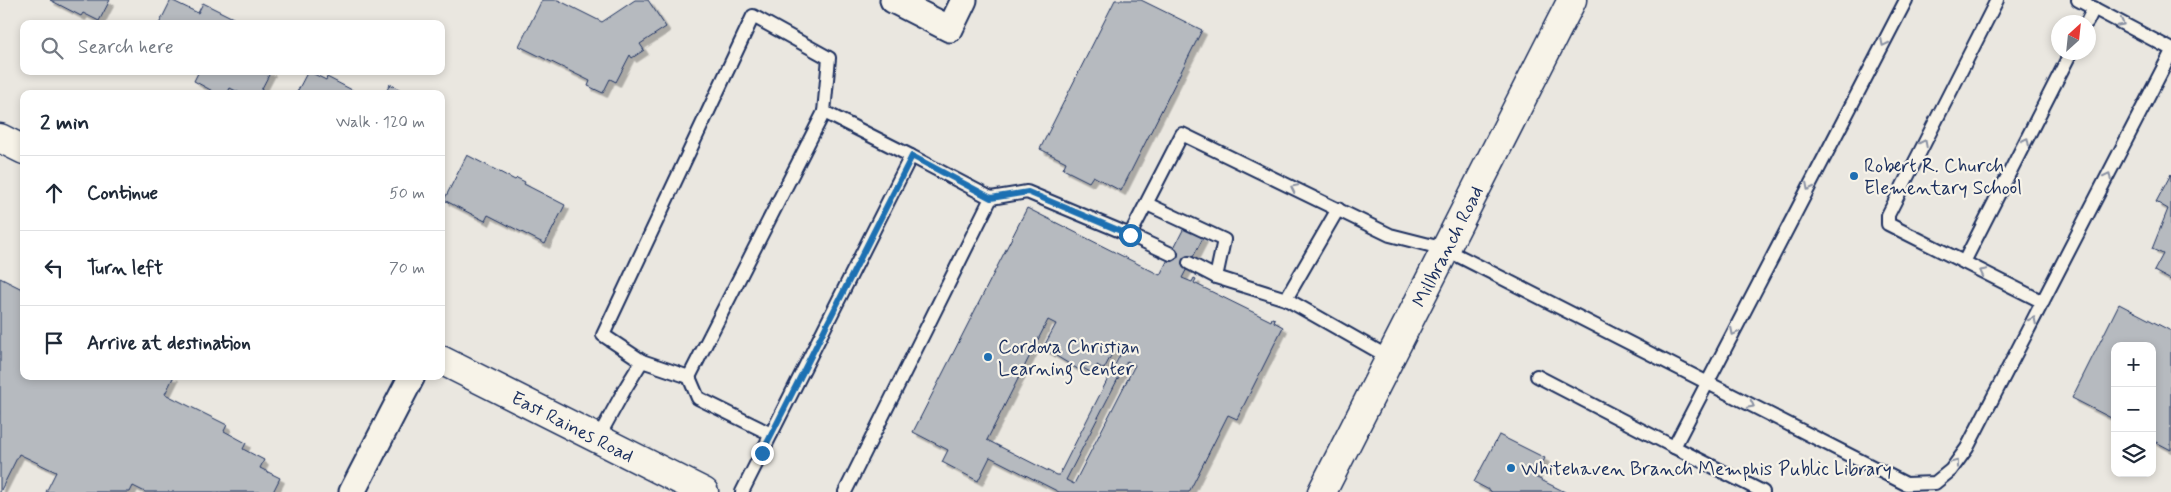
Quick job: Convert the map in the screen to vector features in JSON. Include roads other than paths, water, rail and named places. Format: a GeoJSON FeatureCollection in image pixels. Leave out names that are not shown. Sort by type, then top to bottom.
{"type":"FeatureCollection","features":[{"type":"Feature","properties":{"kind":"main road","name":"Millbranch Road"},"geometry":{"type":"LineString","coordinates":[[1322,492],[1572,0]]}},
{"type":"Feature","properties":{"kind":"main road"},"geometry":{"type":"LineString","coordinates":[[0,138],[20,148]]}},
{"type":"Feature","properties":{"kind":"main road","name":"East Raines Road"},"geometry":{"type":"LineString","coordinates":[[445,362],[704,492]]}},
{"type":"Feature","properties":{"kind":"street"},"geometry":{"type":"LineString","coordinates":[[893,0],[950,29],[964,0]]}},
{"type":"Feature","properties":{"kind":"street"},"geometry":{"type":"LineString","coordinates":[[352,492],[410,380]]}},
{"type":"Feature","properties":{"kind":"lane"},"geometry":{"type":"LineString","coordinates":[[1674,447],[1906,0]]}},
{"type":"Feature","properties":{"kind":"lane"},"geometry":{"type":"LineString","coordinates":[[1997,0],[1888,215],[1888,224],[2043,302]]}},
{"type":"Feature","properties":{"kind":"lane"},"geometry":{"type":"LineString","coordinates":[[2078,0],[2171,49]]}},
{"type":"Feature","properties":{"kind":"lane"},"geometry":{"type":"LineString","coordinates":[[2090,15],[2094,8]]}},
{"type":"Feature","properties":{"kind":"lane"},"geometry":{"type":"LineString","coordinates":[[689,377],[824,112],[829,58],[753,16],[603,335],[642,361],[689,377],[698,398],[771,434]]}},
{"type":"Feature","properties":{"kind":"lane"},"geometry":{"type":"LineString","coordinates":[[1130,235],[1182,134],[1390,235],[1445,249],[1906,484],[1935,483],[1951,470],[1967,448],[2171,53]]}},
{"type":"Feature","properties":{"kind":"lane"},"geometry":{"type":"LineString","coordinates":[[1964,262],[2067,60]]}},
{"type":"Feature","properties":{"kind":"lane"},"geometry":{"type":"LineString","coordinates":[[824,112],[991,198],[1028,192],[1171,254]]}},
{"type":"Feature","properties":{"kind":"lane"},"geometry":{"type":"LineString","coordinates":[[742,492],[912,156]]}},
{"type":"Feature","properties":{"kind":"lane"},"geometry":{"type":"LineString","coordinates":[[844,492],[991,198]]}},
{"type":"Feature","properties":{"kind":"lane"},"geometry":{"type":"LineString","coordinates":[[1147,204],[1224,240],[1216,277]]}},
{"type":"Feature","properties":{"kind":"lane"},"geometry":{"type":"LineString","coordinates":[[1286,299],[1338,209]]}},
{"type":"Feature","properties":{"kind":"lane"},"geometry":{"type":"LineString","coordinates":[[1190,263],[1216,277],[1286,299],[1390,358]]}},
{"type":"Feature","properties":{"kind":"lane"},"geometry":{"type":"LineString","coordinates":[[598,438],[642,361]]}},
{"type":"Feature","properties":{"kind":"lane"},"geometry":{"type":"LineString","coordinates":[[1537,376],[1763,492]]}},
{"type":"Feature","properties":{"kind":"place","name":"Robert R. Church Elementary School"},"geometry":{"type":"Point","coordinates":[1854,176]}},
{"type":"Feature","properties":{"kind":"place","name":"Cordova Christian Learning Center"},"geometry":{"type":"Point","coordinates":[988,357]}},
{"type":"Feature","properties":{"kind":"place","name":"Whitehaven Branch Memphis Public Library"},"geometry":{"type":"Point","coordinates":[1511,468]}}]}
